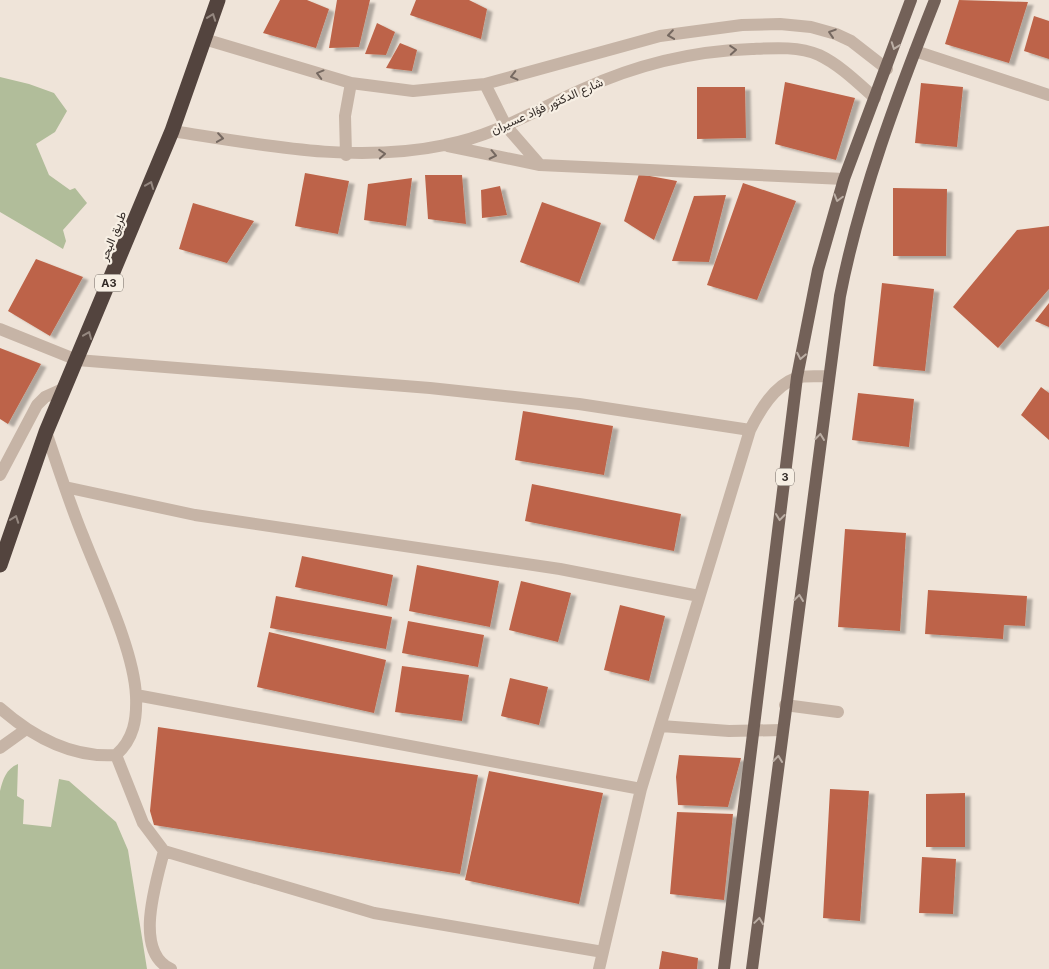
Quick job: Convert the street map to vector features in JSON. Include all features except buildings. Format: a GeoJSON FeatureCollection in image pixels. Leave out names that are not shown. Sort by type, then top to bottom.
{"type":"FeatureCollection","features":[{"type":"Feature","properties":{"kind":"highway","name":"طريق البحر"},"geometry":{"type":"LineString","coordinates":[[0,565],[46,432],[172,131],[218,0]]}},
{"type":"Feature","properties":{"kind":"main road","name":"3"},"geometry":{"type":"LineString","coordinates":[[724,969],[797,377],[818,270],[844,179],[912,0]]}},
{"type":"Feature","properties":{"kind":"main road"},"geometry":{"type":"LineString","coordinates":[[752,969],[828,376],[849,248],[864,196],[935,0]]}},
{"type":"Feature","properties":{"kind":"street"},"geometry":{"type":"LineString","coordinates":[[204,39],[351,82],[380,88],[413,91],[485,84],[660,36],[742,25],[803,26],[836,34],[851,41],[887,69]]}},
{"type":"Feature","properties":{"kind":"street","name":"شارع الدكتور فؤاد عسيران"},"geometry":{"type":"LineString","coordinates":[[172,131],[346,154],[378,154],[447,145],[506,126],[541,108],[619,74],[656,62],[732,50],[802,50],[818,55],[841,69],[875,98]]}},
{"type":"Feature","properties":{"kind":"street"},"geometry":{"type":"LineString","coordinates":[[915,51],[1049,94]]}},
{"type":"Feature","properties":{"kind":"street"},"geometry":{"type":"LineString","coordinates":[[346,154],[345,116],[351,82]]}},
{"type":"Feature","properties":{"kind":"street"},"geometry":{"type":"LineString","coordinates":[[485,84],[506,126],[540,165]]}},
{"type":"Feature","properties":{"kind":"street"},"geometry":{"type":"LineString","coordinates":[[447,145],[540,165],[844,179]]}},
{"type":"Feature","properties":{"kind":"street"},"geometry":{"type":"LineString","coordinates":[[0,329],[77,360],[430,388],[579,404],[750,430]]}},
{"type":"Feature","properties":{"kind":"street"},"geometry":{"type":"LineString","coordinates":[[599,969],[641,788],[750,430],[768,399],[797,377],[828,376]]}},
{"type":"Feature","properties":{"kind":"street"},"geometry":{"type":"LineString","coordinates":[[0,475],[37,405],[45,397],[65,388]]}},
{"type":"Feature","properties":{"kind":"street"},"geometry":{"type":"LineString","coordinates":[[0,708],[25,730],[76,752],[102,756],[116,755],[131,738],[134,725],[136,694],[129,660],[117,622],[46,432]]}},
{"type":"Feature","properties":{"kind":"street"},"geometry":{"type":"LineString","coordinates":[[65,487],[195,515],[560,570],[699,596]]}},
{"type":"Feature","properties":{"kind":"street"},"geometry":{"type":"LineString","coordinates":[[136,694],[641,788]]}},
{"type":"Feature","properties":{"kind":"street"},"geometry":{"type":"LineString","coordinates":[[785,704],[838,712]]}},
{"type":"Feature","properties":{"kind":"street"},"geometry":{"type":"LineString","coordinates":[[661,726],[704,730],[782,730]]}},
{"type":"Feature","properties":{"kind":"street"},"geometry":{"type":"LineString","coordinates":[[0,748],[25,730]]}},
{"type":"Feature","properties":{"kind":"street"},"geometry":{"type":"LineString","coordinates":[[116,755],[142,823],[164,851],[374,913],[603,952]]}},
{"type":"Feature","properties":{"kind":"street"},"geometry":{"type":"LineString","coordinates":[[164,851],[156,880],[149,927],[150,944],[154,955],[162,965],[171,969]]}},
{"type":"Feature","properties":{"kind":"green space"},"geometry":{"type":"Polygon","coordinates":[[[0,77],[29,84],[54,93],[67,111],[55,132],[36,144],[49,175],[70,190],[75,188],[87,203],[63,230],[66,241],[63,249],[0,212],[0,77]]]}},
{"type":"Feature","properties":{"kind":"green space"},"geometry":{"type":"Polygon","coordinates":[[[18,764],[17,796],[24,800],[23,824],[51,827],[59,779],[69,781],[116,822],[128,850],[147,969],[0,969],[0,791],[8,772],[18,764]]]}}]}
